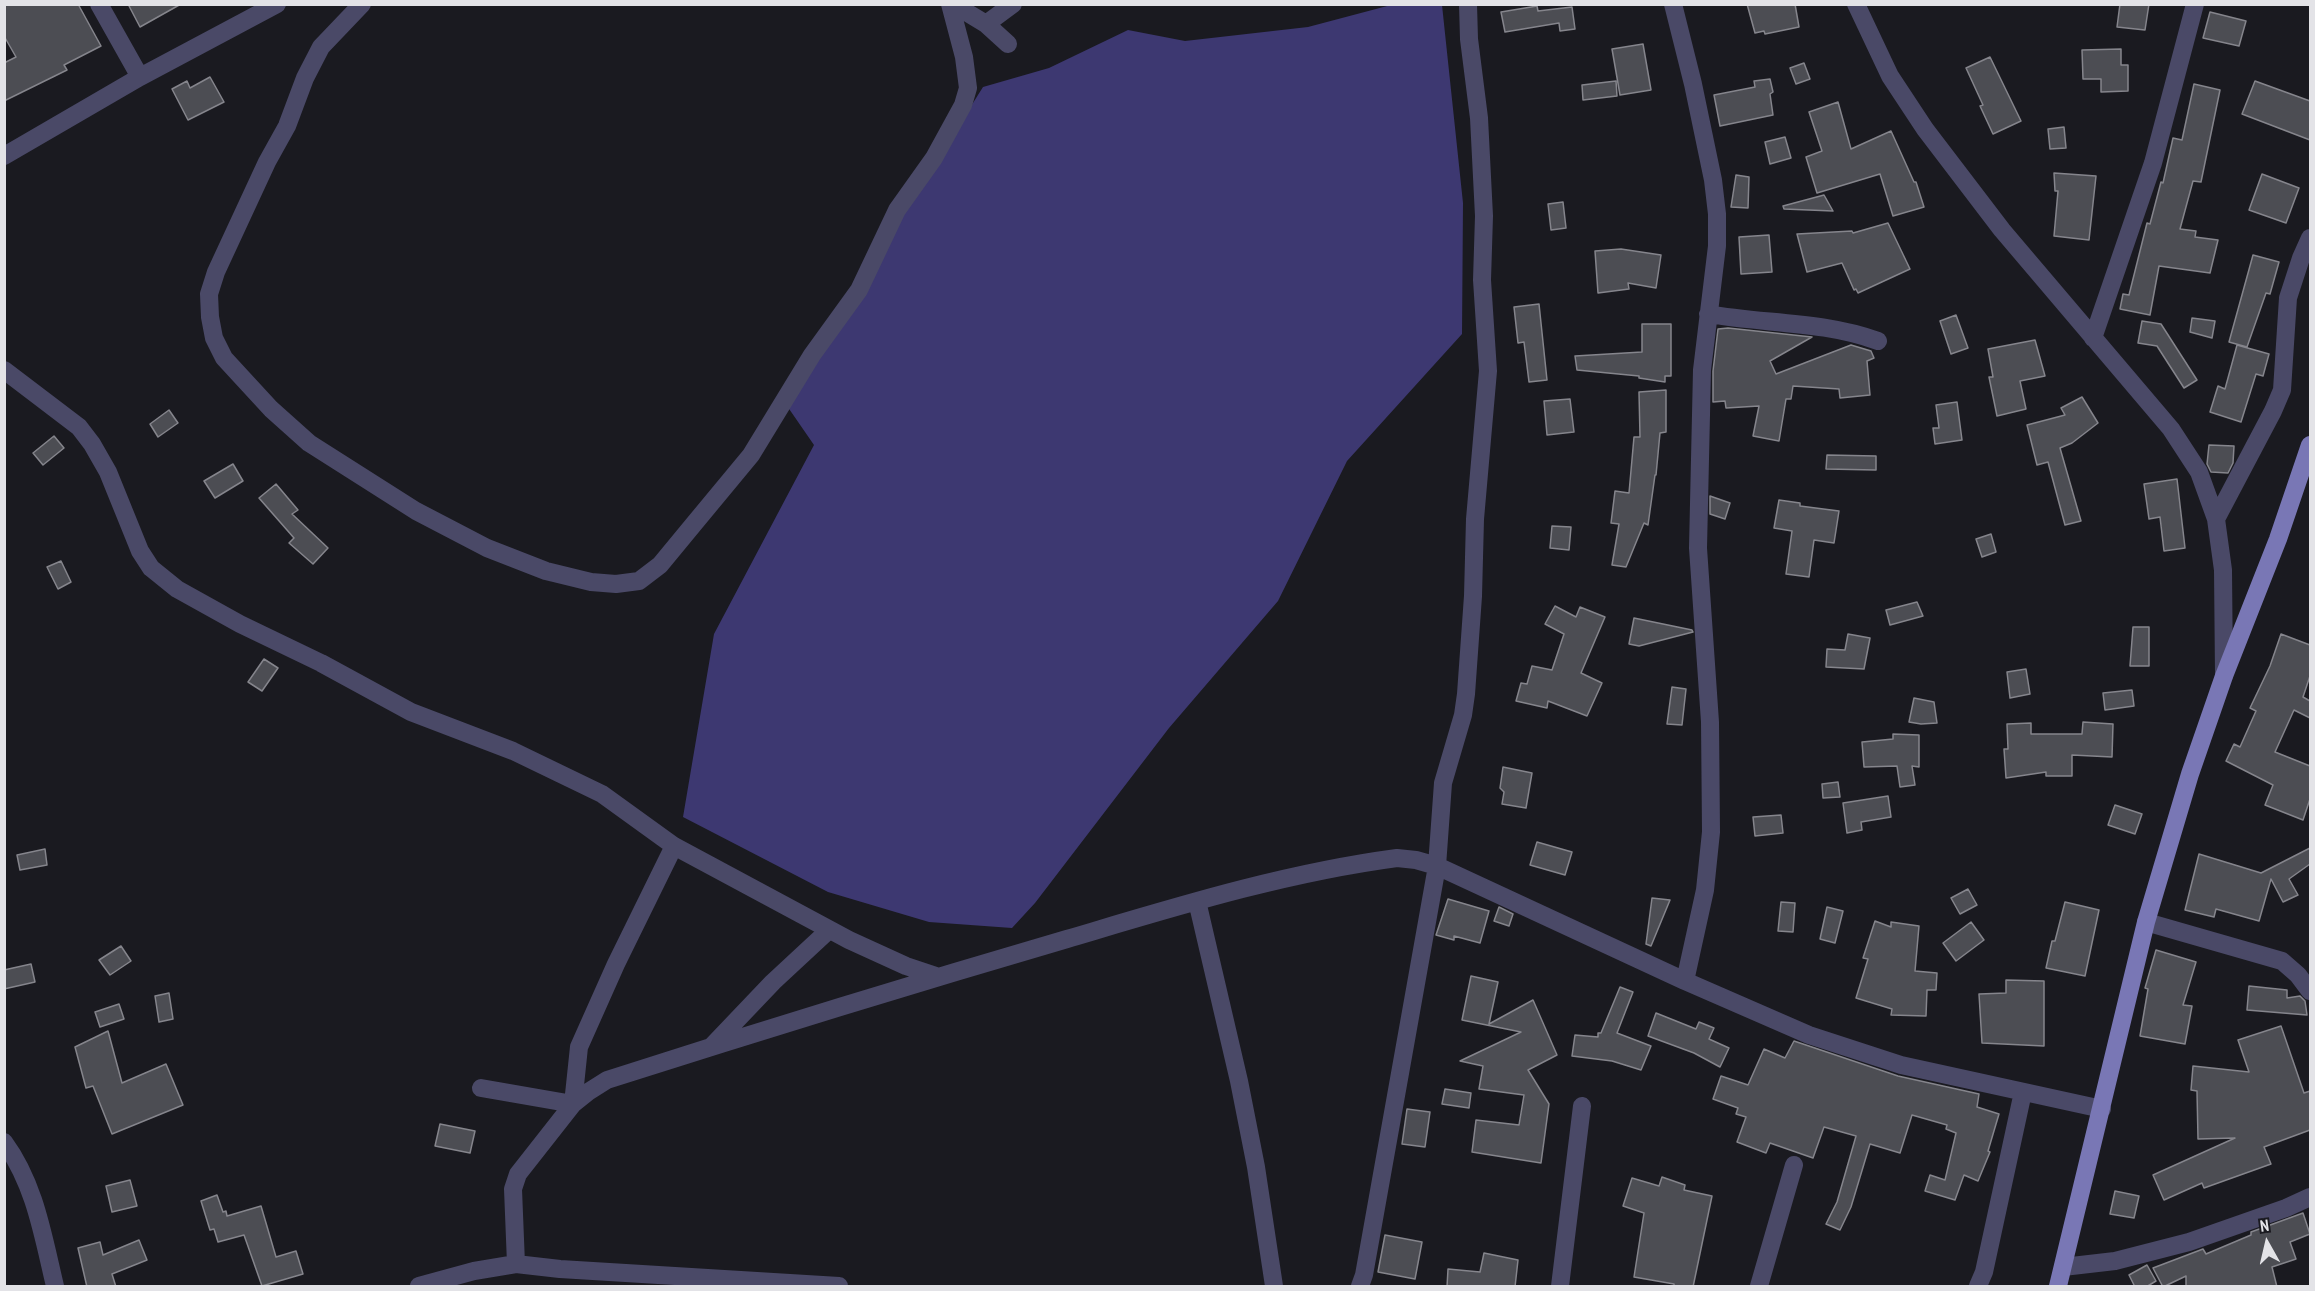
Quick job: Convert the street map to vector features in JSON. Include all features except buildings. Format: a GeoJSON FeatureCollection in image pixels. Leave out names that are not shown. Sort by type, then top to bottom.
{"type":"FeatureCollection","features":[{"type":"Feature","properties":{"kind":"main road"},"geometry":{"type":"LineString","coordinates":[[2058,1287],[2146,922],[2190,774],[2224,676],[2278,539],[2310,445]]}},
{"type":"Feature","properties":{"kind":"street"},"geometry":{"type":"LineString","coordinates":[[99,4],[140,77]]}},
{"type":"Feature","properties":{"kind":"street"},"geometry":{"type":"LineString","coordinates":[[4,156],[140,77],[277,4]]}},
{"type":"Feature","properties":{"kind":"street"},"geometry":{"type":"LineString","coordinates":[[362,4],[321,47],[305,78],[287,126],[267,162],[216,272],[209,294],[214,338],[224,358],[271,410],[309,443],[416,512],[487,548],[546,571],[591,582],[616,584],[639,581],[660,565],[701,516],[751,455],[812,355],[859,290],[897,210],[934,158],[963,105],[968,88],[964,57],[951,4]]}},
{"type":"Feature","properties":{"kind":"street"},"geometry":{"type":"LineString","coordinates":[[951,4],[986,24],[1008,44]]}},
{"type":"Feature","properties":{"kind":"street"},"geometry":{"type":"LineString","coordinates":[[986,24],[1013,4]]}},
{"type":"Feature","properties":{"kind":"street"},"geometry":{"type":"LineString","coordinates":[[1360,1287],[1437,866],[1443,783],[1463,715],[1466,694],[1473,596],[1475,519],[1488,370],[1482,280],[1484,216],[1479,118],[1469,39],[1468,4]]}},
{"type":"Feature","properties":{"kind":"street"},"geometry":{"type":"LineString","coordinates":[[1673,4],[1713,180],[1717,214],[1717,246],[1702,370],[1698,548],[1710,722],[1712,832],[1705,890],[1685,981]]}},
{"type":"Feature","properties":{"kind":"street"},"geometry":{"type":"LineString","coordinates":[[1856,4],[1890,76],[1925,129],[2002,230],[2171,429],[2199,472],[2216,519],[2223,570],[2224,676]]}},
{"type":"Feature","properties":{"kind":"street"},"geometry":{"type":"LineString","coordinates":[[2093,338],[2153,163],[2195,4]]}},
{"type":"Feature","properties":{"kind":"street"},"geometry":{"type":"LineString","coordinates":[[2216,519],[2282,390],[2288,298],[2310,238]]}},
{"type":"Feature","properties":{"kind":"street"},"geometry":{"type":"LineString","coordinates":[[1708,314],[1734,319],[1831,328],[1857,333],[1878,341]]}},
{"type":"Feature","properties":{"kind":"street"},"geometry":{"type":"LineString","coordinates":[[4,370],[79,427],[108,472],[140,551],[151,568],[177,589],[411,712],[513,751],[602,794],[674,846],[829,930],[906,966],[939,977]]}},
{"type":"Feature","properties":{"kind":"street"},"geometry":{"type":"LineString","coordinates":[[573,1104],[579,1047],[616,964],[674,846]]}},
{"type":"Feature","properties":{"kind":"street"},"geometry":{"type":"LineString","coordinates":[[516,1264],[514,1182],[524,1165],[573,1104],[607,1080],[939,977],[1197,901],[1374,861],[1410,858],[1437,866],[1685,981],[1809,1035],[1901,1065],[2102,1109]]}},
{"type":"Feature","properties":{"kind":"street"},"geometry":{"type":"LineString","coordinates":[[1197,901],[1239,1081],[1256,1167],[1274,1287]]}},
{"type":"Feature","properties":{"kind":"street"},"geometry":{"type":"LineString","coordinates":[[2146,922],[2282,961],[2298,975],[2310,991]]}},
{"type":"Feature","properties":{"kind":"street"},"geometry":{"type":"LineString","coordinates":[[711,1047],[773,982],[829,930]]}},
{"type":"Feature","properties":{"kind":"street"},"geometry":{"type":"LineString","coordinates":[[481,1088],[573,1104]]}},
{"type":"Feature","properties":{"kind":"street"},"geometry":{"type":"LineString","coordinates":[[1978,1287],[1984,1272],[2023,1092]]}},
{"type":"Feature","properties":{"kind":"street"},"geometry":{"type":"LineString","coordinates":[[1560,1287],[1582,1106]]}},
{"type":"Feature","properties":{"kind":"street"},"geometry":{"type":"LineString","coordinates":[[4,1142],[24,1173],[32,1192],[55,1287]]}},
{"type":"Feature","properties":{"kind":"street"},"geometry":{"type":"LineString","coordinates":[[1759,1287],[1794,1165]]}},
{"type":"Feature","properties":{"kind":"street"},"geometry":{"type":"LineString","coordinates":[[2063,1268],[2115,1261],[2189,1242],[2286,1208],[2310,1197]]}},
{"type":"Feature","properties":{"kind":"street"},"geometry":{"type":"LineString","coordinates":[[418,1287],[474,1271],[516,1264],[560,1269],[839,1287]]}},
{"type":"Feature","properties":{"kind":"shaded area"},"geometry":{"type":"Polygon","coordinates":[[[1391,5],[1442,5],[1463,203],[1462,334],[1347,461],[1278,601],[1169,728],[1035,903],[1012,928],[929,922],[828,892],[683,817],[714,634],[814,445],[785,403],[983,87],[1049,68],[1128,30],[1185,41],[1308,27],[1391,5]]]}}]}
